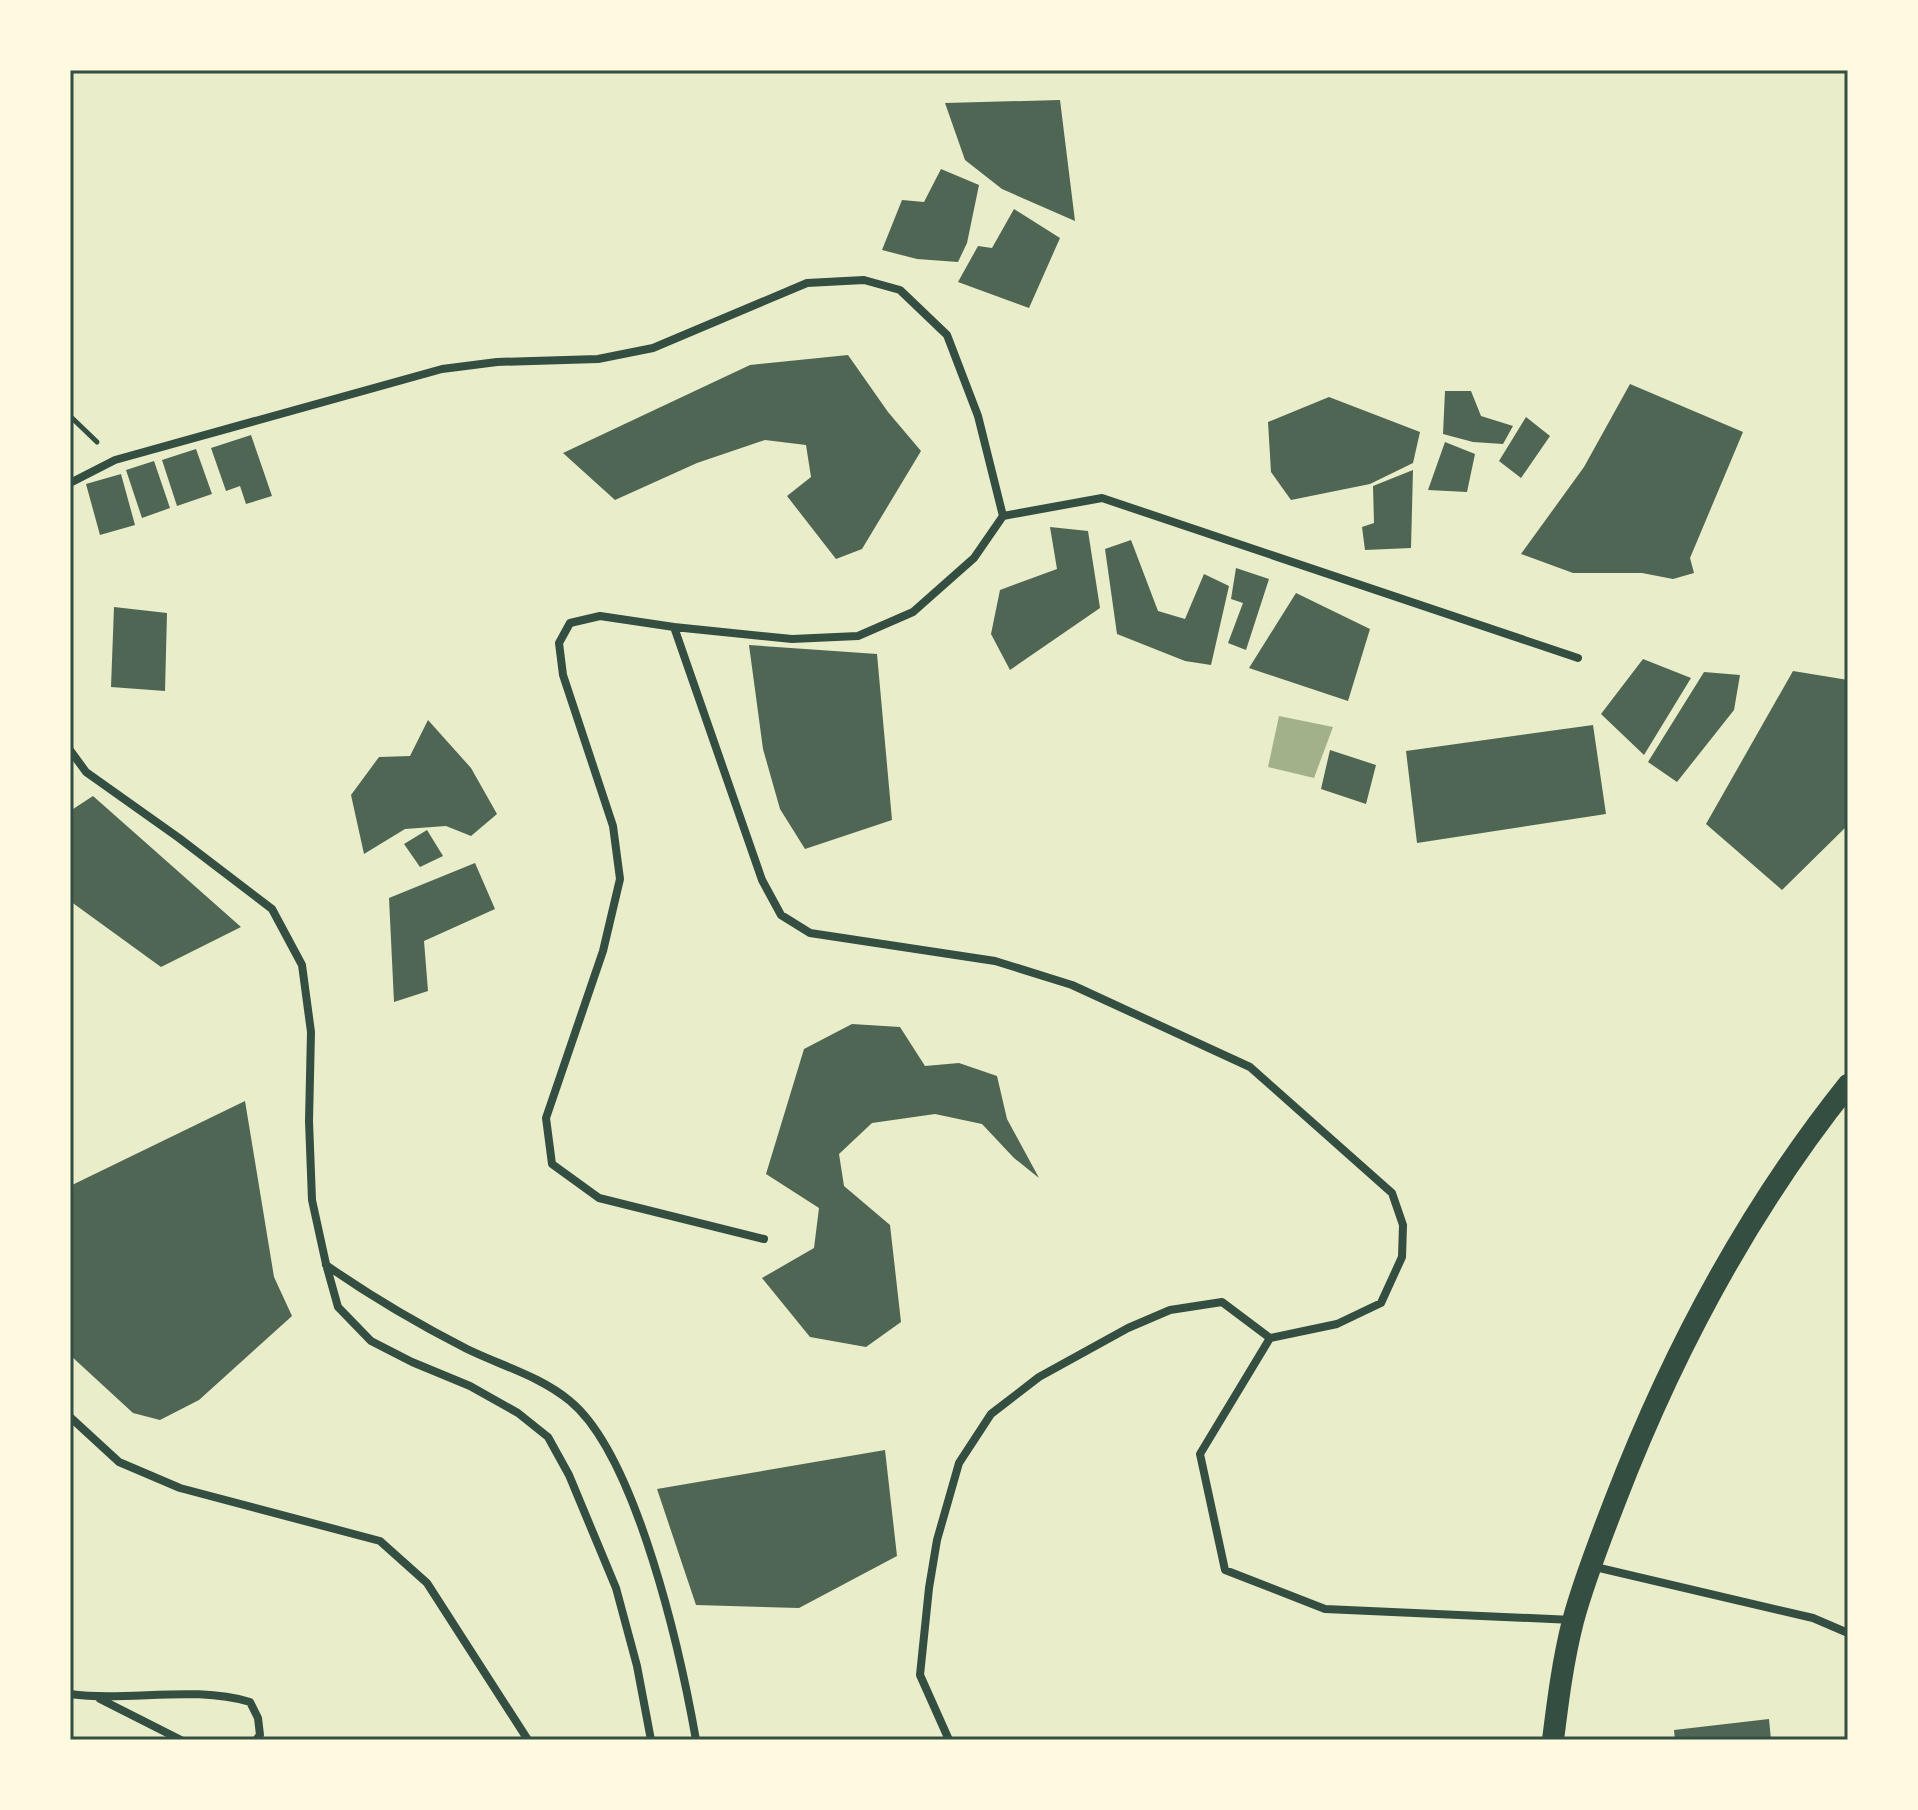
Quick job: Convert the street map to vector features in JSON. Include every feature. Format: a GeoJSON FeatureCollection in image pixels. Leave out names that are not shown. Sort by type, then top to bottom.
{"type":"FeatureCollection","features":[{"type":"Feature","properties":{"kind":"highway"},"geometry":{"type":"LineString","coordinates":[[1553,1740],[1573,1620],[1643,1429],[1737,1246],[1824,1115],[1848,1085]]}},
{"type":"Feature","properties":{"kind":"street"},"geometry":{"type":"LineString","coordinates":[[70,483],[115,460],[442,369],[497,362],[598,359],[653,348],[807,283],[864,280],[900,290],[947,335],[978,416],[1003,516]]}},
{"type":"Feature","properties":{"kind":"street"},"geometry":{"type":"LineString","coordinates":[[764,1239],[599,1198],[552,1164],[546,1118],[603,951],[620,879],[613,826],[563,675],[559,643],[570,623],[600,616],[792,639],[858,636],[913,612],[974,558],[1003,516],[1102,498],[1578,658]]}},
{"type":"Feature","properties":{"kind":"street"},"geometry":{"type":"LineString","coordinates":[[674,627],[762,880],[781,915],[810,933],[995,961],[1072,985],[1250,1067],[1392,1193],[1403,1225],[1402,1257],[1381,1303],[1337,1324],[1270,1338],[1200,1454],[1225,1570],[1325,1609],[1573,1620]]}},
{"type":"Feature","properties":{"kind":"street"},"geometry":{"type":"LineString","coordinates":[[70,750],[86,772],[272,909],[302,965],[311,1032],[309,1121],[312,1200],[338,1307],[371,1341],[470,1386],[518,1413],[548,1437],[569,1475],[616,1588],[637,1666],[651,1740]]}},
{"type":"Feature","properties":{"kind":"street"},"geometry":{"type":"LineString","coordinates":[[326,1264],[410,1319],[471,1351],[533,1377],[572,1402],[606,1444],[641,1527],[685,1679],[696,1740]]}},
{"type":"Feature","properties":{"kind":"street"},"geometry":{"type":"LineString","coordinates":[[949,1740],[920,1675],[929,1588],[937,1540],[959,1463],[991,1414],[1039,1377],[1128,1328],[1170,1310],[1222,1302],[1270,1338]]}},
{"type":"Feature","properties":{"kind":"street"},"geometry":{"type":"LineString","coordinates":[[70,1417],[119,1462],[180,1488],[380,1541],[427,1583],[528,1740]]}},
{"type":"Feature","properties":{"kind":"street"},"geometry":{"type":"LineString","coordinates":[[1591,1565],[1813,1618],[1848,1633]]}},
{"type":"Feature","properties":{"kind":"street"},"geometry":{"type":"LineString","coordinates":[[70,1694],[99,1698],[224,1695],[250,1702],[258,1718],[260,1735],[256,1740]]}},
{"type":"Feature","properties":{"kind":"street"},"geometry":{"type":"LineString","coordinates":[[99,1698],[181,1740]]}},
{"type":"Feature","properties":{"kind":"path"},"geometry":{"type":"LineString","coordinates":[[70,416],[115,460]]}},
{"type":"Feature","properties":{"kind":"shaded area"},"geometry":{"type":"Polygon","coordinates":[[[1279,716],[1333,727],[1314,778],[1268,767],[1279,716]]]}},
{"type":"Feature","properties":{"kind":"building"},"geometry":{"type":"Polygon","coordinates":[[[1060,100],[1075,221],[1002,189],[965,160],[945,103],[1060,100]]]}},
{"type":"Feature","properties":{"kind":"building"},"geometry":{"type":"Polygon","coordinates":[[[941,169],[979,185],[967,243],[958,262],[917,259],[882,250],[902,200],[924,202],[941,169]]]}},
{"type":"Feature","properties":{"kind":"building"},"geometry":{"type":"Polygon","coordinates":[[[1014,209],[1060,238],[1029,308],[958,282],[978,246],[992,248],[1014,209]]]}},
{"type":"Feature","properties":{"kind":"building"},"geometry":{"type":"Polygon","coordinates":[[[848,355],[888,412],[921,451],[862,549],[836,559],[787,496],[811,477],[806,445],[765,440],[697,463],[615,500],[563,453],[750,365],[848,355]]]}},
{"type":"Feature","properties":{"kind":"building"},"geometry":{"type":"Polygon","coordinates":[[[1630,384],[1743,432],[1690,558],[1694,573],[1673,579],[1642,573],[1573,573],[1521,554],[1584,467],[1630,384]]]}},
{"type":"Feature","properties":{"kind":"building"},"geometry":{"type":"Polygon","coordinates":[[[1445,391],[1471,391],[1481,416],[1513,426],[1503,444],[1473,442],[1443,434],[1445,391]]]}},
{"type":"Feature","properties":{"kind":"building"},"geometry":{"type":"Polygon","coordinates":[[[1329,397],[1420,432],[1413,463],[1370,484],[1291,500],[1271,472],[1268,422],[1329,397]]]}},
{"type":"Feature","properties":{"kind":"building"},"geometry":{"type":"Polygon","coordinates":[[[1526,417],[1550,436],[1521,478],[1499,461],[1526,417]]]}},
{"type":"Feature","properties":{"kind":"building"},"geometry":{"type":"Polygon","coordinates":[[[251,435],[272,496],[246,504],[240,486],[226,491],[211,448],[251,435]]]}},
{"type":"Feature","properties":{"kind":"building"},"geometry":{"type":"Polygon","coordinates":[[[1445,442],[1475,454],[1467,492],[1428,490],[1445,442]]]}},
{"type":"Feature","properties":{"kind":"building"},"geometry":{"type":"Polygon","coordinates":[[[196,449],[212,494],[177,506],[162,460],[196,449]]]}},
{"type":"Feature","properties":{"kind":"building"},"geometry":{"type":"Polygon","coordinates":[[[154,461],[170,508],[142,518],[126,470],[154,461]]]}},
{"type":"Feature","properties":{"kind":"building"},"geometry":{"type":"Polygon","coordinates":[[[1413,470],[1411,548],[1365,550],[1362,527],[1374,523],[1373,486],[1413,470]]]}},
{"type":"Feature","properties":{"kind":"building"},"geometry":{"type":"Polygon","coordinates":[[[121,474],[135,525],[100,535],[86,484],[121,474]]]}},
{"type":"Feature","properties":{"kind":"building"},"geometry":{"type":"Polygon","coordinates":[[[1050,527],[1088,531],[1100,608],[1010,670],[991,634],[1000,590],[1057,569],[1050,527]]]}},
{"type":"Feature","properties":{"kind":"building"},"geometry":{"type":"Polygon","coordinates":[[[1131,540],[1158,611],[1185,619],[1204,574],[1229,586],[1211,665],[1185,661],[1117,634],[1105,549],[1131,540]]]}},
{"type":"Feature","properties":{"kind":"building"},"geometry":{"type":"Polygon","coordinates":[[[1236,568],[1269,579],[1246,650],[1228,643],[1243,603],[1231,599],[1236,568]]]}},
{"type":"Feature","properties":{"kind":"building"},"geometry":{"type":"Polygon","coordinates":[[[1296,593],[1370,629],[1348,701],[1249,668],[1296,593]]]}},
{"type":"Feature","properties":{"kind":"building"},"geometry":{"type":"Polygon","coordinates":[[[114,607],[167,613],[165,691],[111,687],[114,607]]]}},
{"type":"Feature","properties":{"kind":"building"},"geometry":{"type":"Polygon","coordinates":[[[749,645],[877,654],[892,820],[805,849],[780,809],[763,749],[749,645]]]}},
{"type":"Feature","properties":{"kind":"building"},"geometry":{"type":"Polygon","coordinates":[[[1643,659],[1691,678],[1644,755],[1601,714],[1643,659]]]}},
{"type":"Feature","properties":{"kind":"building"},"geometry":{"type":"Polygon","coordinates":[[[1793,671],[1848,680],[1848,825],[1782,890],[1706,824],[1793,671]]]}},
{"type":"Feature","properties":{"kind":"building"},"geometry":{"type":"Polygon","coordinates":[[[1704,672],[1740,675],[1734,710],[1677,782],[1648,762],[1704,672]]]}},
{"type":"Feature","properties":{"kind":"building"},"geometry":{"type":"Polygon","coordinates":[[[428,720],[471,768],[497,814],[471,836],[446,826],[405,829],[364,854],[351,795],[379,757],[410,756],[428,720]]]}},
{"type":"Feature","properties":{"kind":"building"},"geometry":{"type":"Polygon","coordinates":[[[1593,725],[1606,814],[1417,843],[1406,751],[1593,725]]]}},
{"type":"Feature","properties":{"kind":"building"},"geometry":{"type":"Polygon","coordinates":[[[1330,750],[1376,765],[1366,804],[1321,789],[1330,750]]]}},
{"type":"Feature","properties":{"kind":"building"},"geometry":{"type":"Polygon","coordinates":[[[93,796],[241,927],[161,967],[70,901],[70,811],[93,796]]]}},
{"type":"Feature","properties":{"kind":"building"},"geometry":{"type":"Polygon","coordinates":[[[427,830],[443,856],[420,867],[404,844],[427,830]]]}},
{"type":"Feature","properties":{"kind":"building"},"geometry":{"type":"Polygon","coordinates":[[[475,863],[495,909],[424,941],[428,991],[394,1002],[389,898],[475,863]]]}},
{"type":"Feature","properties":{"kind":"building"},"geometry":{"type":"Polygon","coordinates":[[[852,1024],[900,1027],[925,1066],[959,1063],[997,1076],[1007,1119],[1039,1178],[1014,1158],[982,1124],[935,1114],[872,1123],[839,1154],[844,1186],[890,1225],[901,1322],[866,1347],[810,1337],[762,1278],[814,1248],[819,1208],[766,1174],[804,1049],[852,1024]]]}},
{"type":"Feature","properties":{"kind":"building"},"geometry":{"type":"Polygon","coordinates":[[[245,1101],[274,1277],[292,1316],[199,1400],[160,1420],[133,1413],[70,1355],[70,1186],[245,1101]]]}},
{"type":"Feature","properties":{"kind":"building"},"geometry":{"type":"Polygon","coordinates":[[[885,1450],[897,1556],[799,1608],[696,1605],[657,1489],[885,1450]]]}},
{"type":"Feature","properties":{"kind":"building"},"geometry":{"type":"Polygon","coordinates":[[[1769,1719],[1771,1740],[1675,1740],[1674,1730],[1769,1719]]]}}]}
